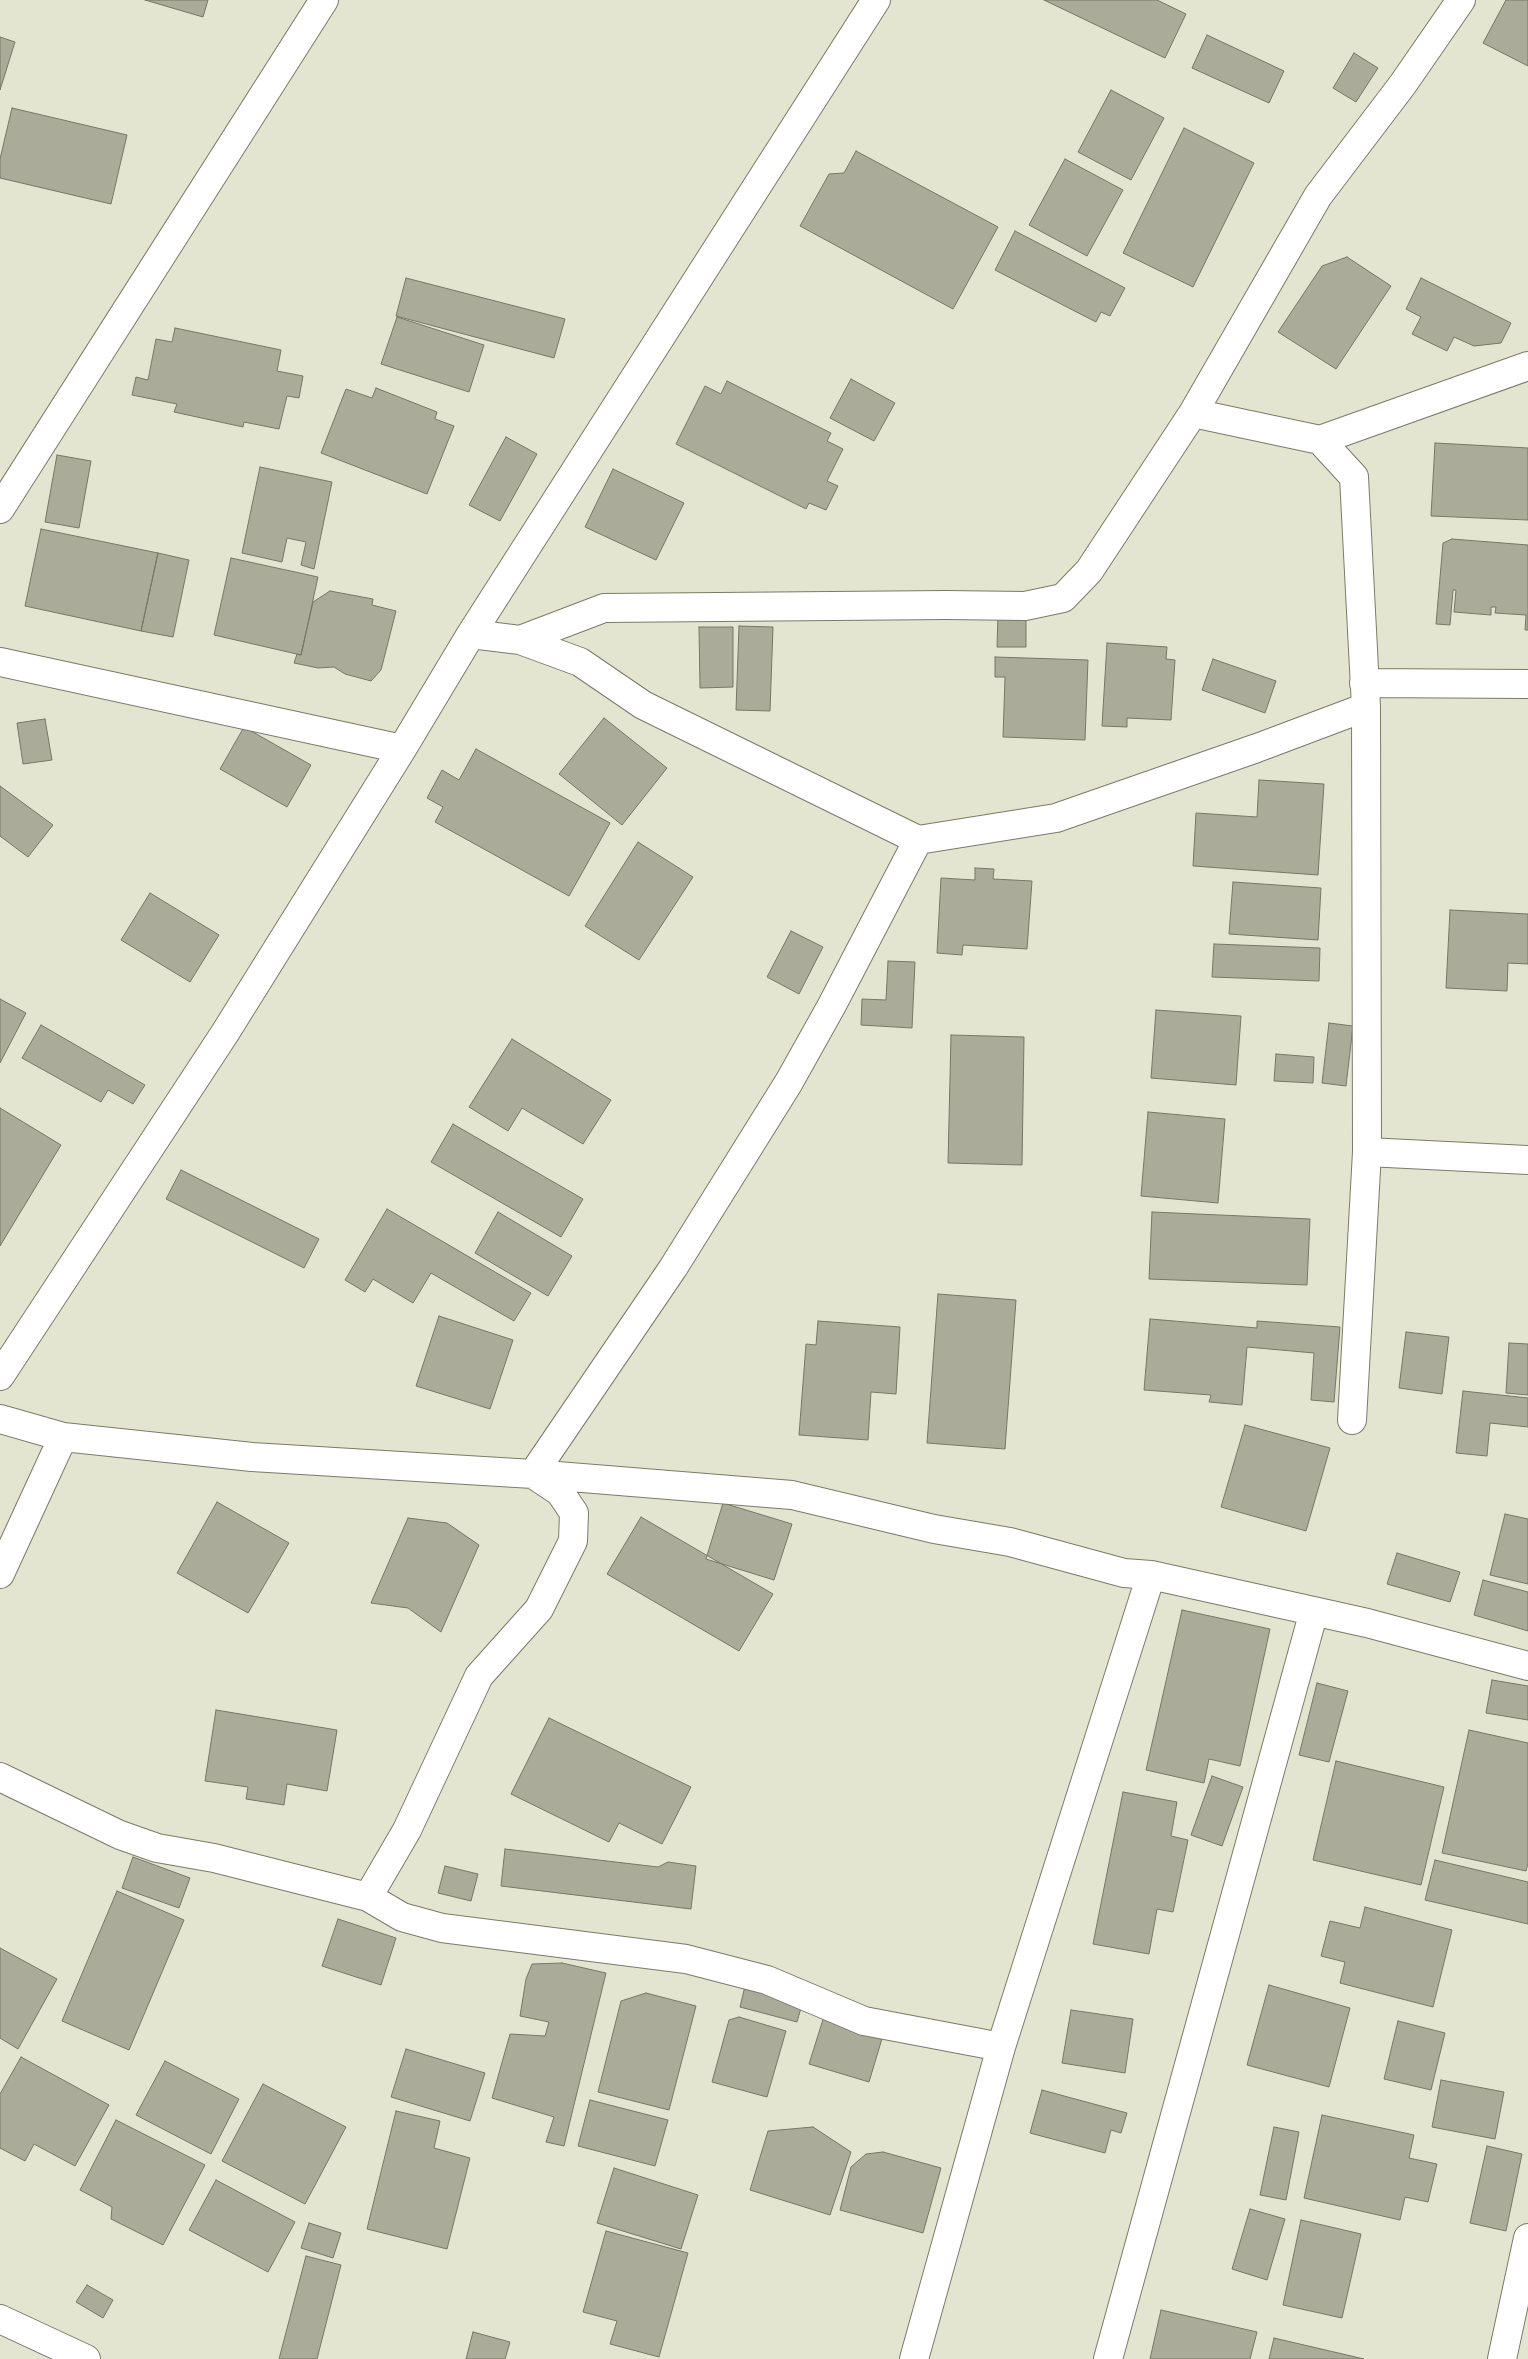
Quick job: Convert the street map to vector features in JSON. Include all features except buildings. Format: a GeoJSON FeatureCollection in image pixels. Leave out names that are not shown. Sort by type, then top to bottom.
{"type":"FeatureCollection","features":[{"type":"Feature","properties":{"kind":"street"},"geometry":{"type":"LineString","coordinates":[[0,509],[324,0]]}},
{"type":"Feature","properties":{"kind":"street"},"geometry":{"type":"LineString","coordinates":[[0,1376],[225,1033],[402,749],[471,634],[876,0]]}},
{"type":"Feature","properties":{"kind":"street"},"geometry":{"type":"LineString","coordinates":[[520,640],[604,608],[946,604],[1025,606],[1063,598],[1089,571],[1193,413],[1318,196],[1403,84],[1460,0]]}},
{"type":"Feature","properties":{"kind":"street"},"geometry":{"type":"LineString","coordinates":[[1193,413],[1320,440],[1528,366]]}},
{"type":"Feature","properties":{"kind":"street"},"geometry":{"type":"LineString","coordinates":[[1320,440],[1354,476],[1365,695],[1367,1152],[1352,1420]]}},
{"type":"Feature","properties":{"kind":"street"},"geometry":{"type":"LineString","coordinates":[[471,634],[520,640],[580,662],[643,705],[918,840],[1056,818],[1258,748],[1365,695],[1528,684]]}},
{"type":"Feature","properties":{"kind":"street"},"geometry":{"type":"LineString","coordinates":[[0,662],[402,749]]}},
{"type":"Feature","properties":{"kind":"street"},"geometry":{"type":"LineString","coordinates":[[533,1474],[673,1268],[789,1082],[832,1005],[918,840]]}},
{"type":"Feature","properties":{"kind":"street"},"geometry":{"type":"LineString","coordinates":[[1367,1152],[1528,1160]]}},
{"type":"Feature","properties":{"kind":"street"},"geometry":{"type":"LineString","coordinates":[[0,1419],[63,1438],[252,1457],[533,1474],[792,1495],[934,1529],[1010,1542],[1124,1573],[1151,1575],[1368,1623],[1528,1666]]}},
{"type":"Feature","properties":{"kind":"street"},"geometry":{"type":"LineString","coordinates":[[0,1574],[63,1438]]}},
{"type":"Feature","properties":{"kind":"street"},"geometry":{"type":"LineString","coordinates":[[368,1896],[407,1830],[479,1676],[539,1609],[574,1541],[574,1513],[560,1492],[533,1474]]}},
{"type":"Feature","properties":{"kind":"street"},"geometry":{"type":"LineString","coordinates":[[914,2359],[1001,2046],[1151,1575]]}},
{"type":"Feature","properties":{"kind":"street"},"geometry":{"type":"LineString","coordinates":[[1108,2359],[1314,1611]]}},
{"type":"Feature","properties":{"kind":"street"},"geometry":{"type":"LineString","coordinates":[[0,1776],[120,1835],[157,1848],[214,1858],[368,1896],[402,1917],[442,1928],[686,1959],[767,1980],[864,2021],[1001,2046]]}},
{"type":"Feature","properties":{"kind":"street"},"geometry":{"type":"LineString","coordinates":[[1502,2359],[1528,2238]]}},
{"type":"Feature","properties":{"kind":"street"},"geometry":{"type":"LineString","coordinates":[[0,2319],[86,2359]]}}]}
